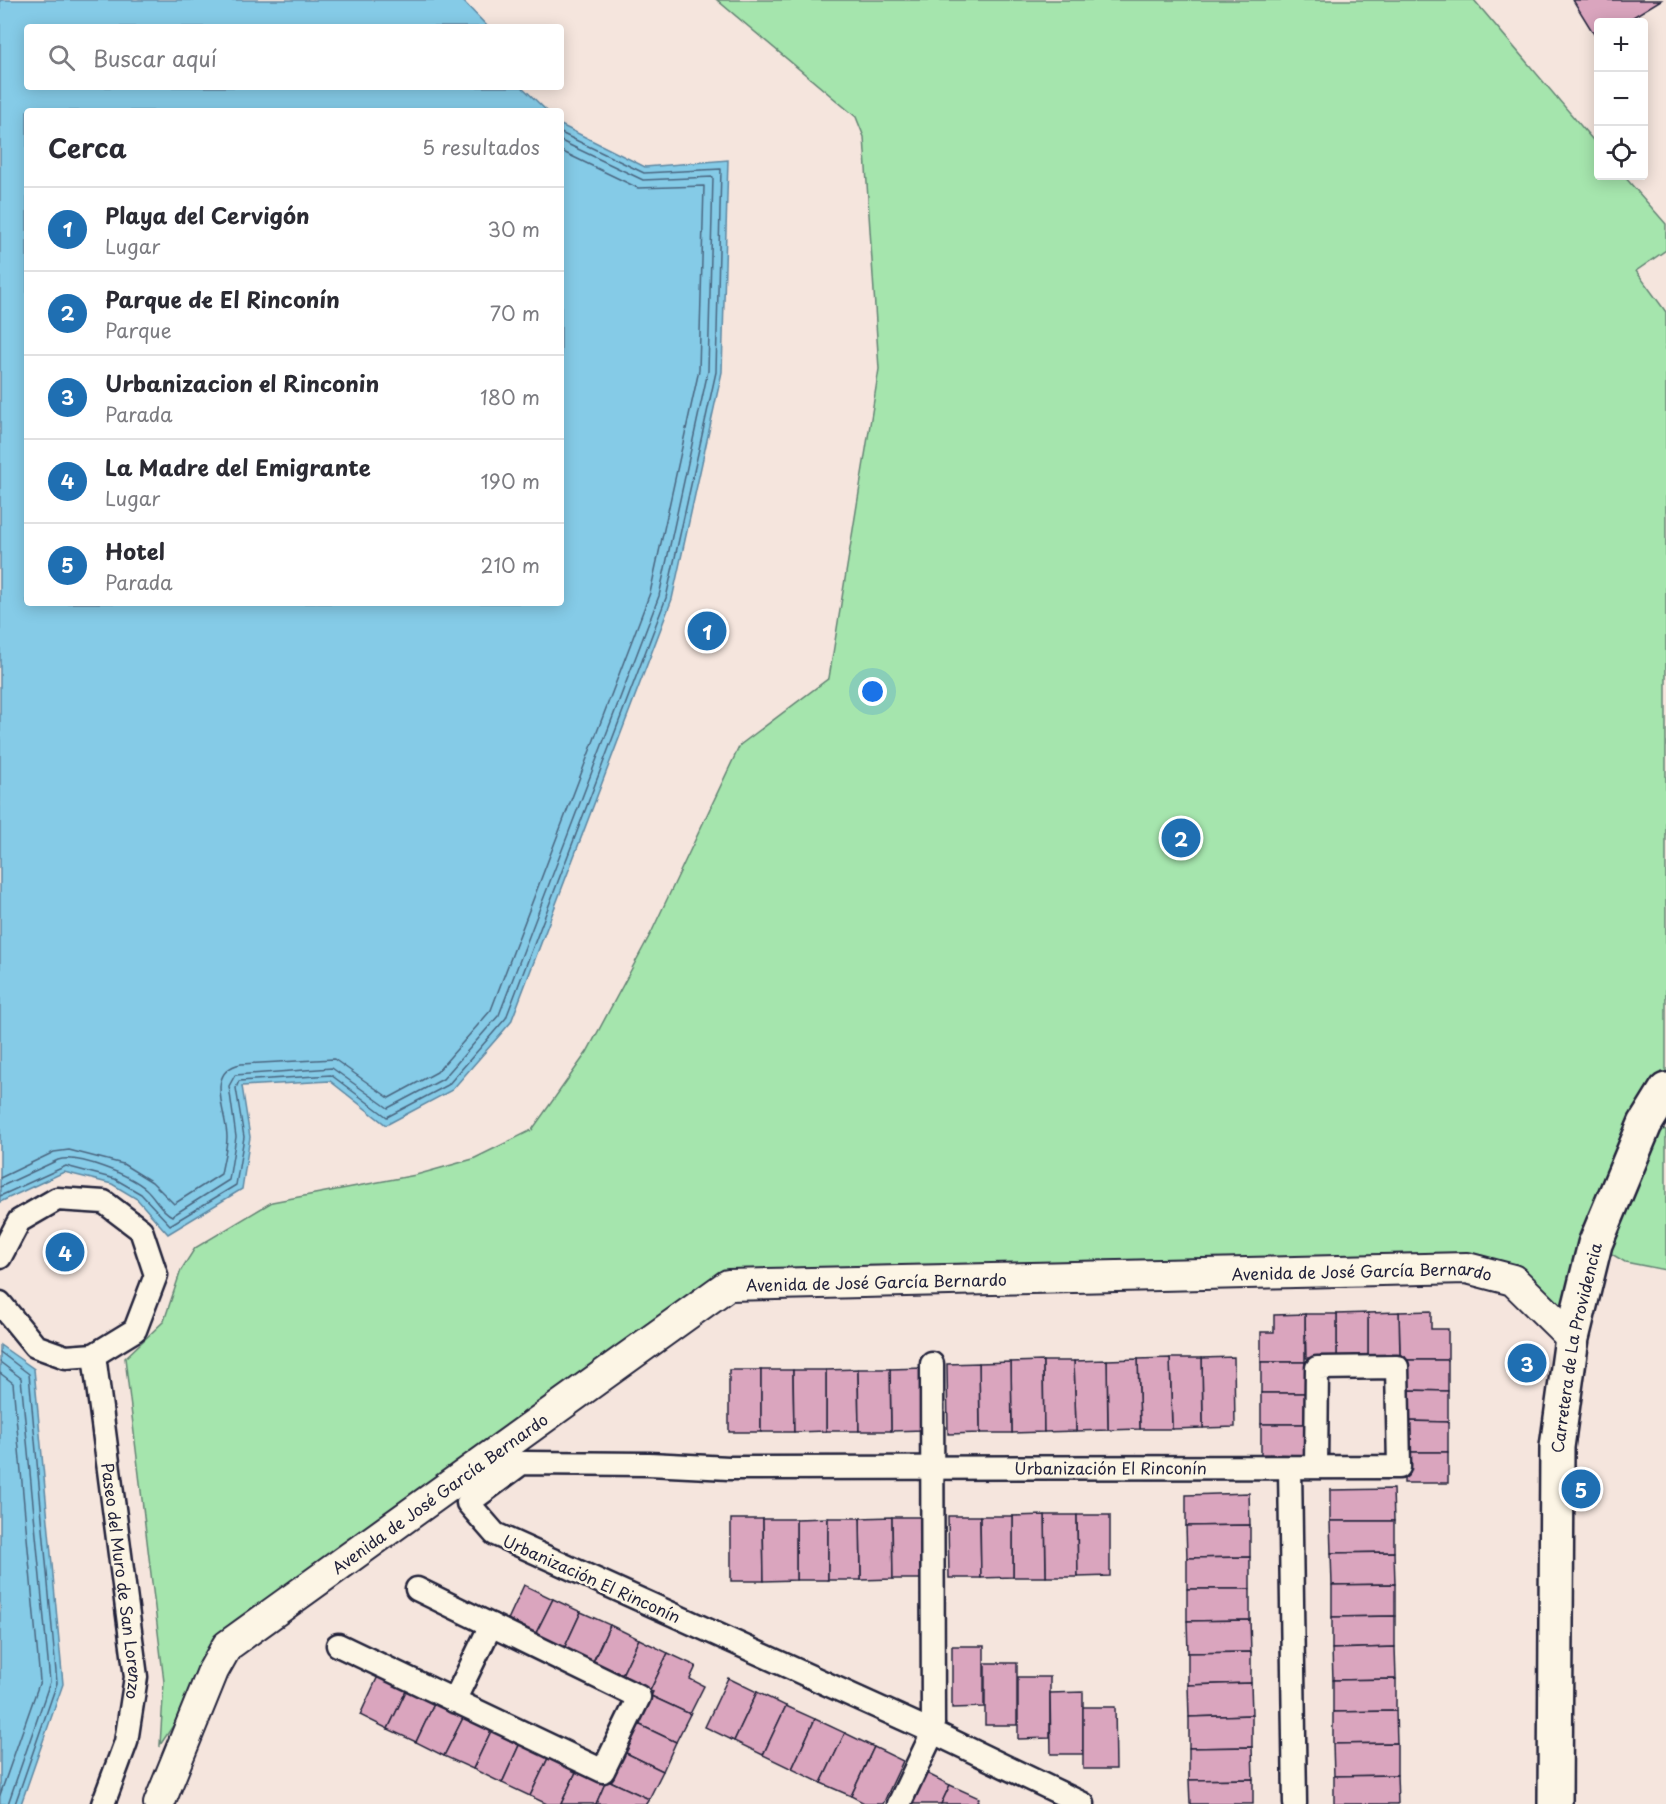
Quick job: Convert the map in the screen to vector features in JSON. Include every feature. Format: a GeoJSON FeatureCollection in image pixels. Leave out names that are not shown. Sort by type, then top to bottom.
{"type":"FeatureCollection","features":[{"type":"Feature","properties":{"kind":"street","name":"Carretera de La Providencia"},"geometry":{"type":"LineString","coordinates":[[1555,1804],[1557,1447],[1572,1338],[1595,1244],[1645,1124],[1666,1090]]}},
{"type":"Feature","properties":{"kind":"street"},"geometry":{"type":"LineString","coordinates":[[0,1257],[19,1221],[57,1199],[104,1202],[141,1230],[156,1275],[135,1330],[94,1355],[66,1357],[35,1346],[0,1303]]}},
{"type":"Feature","properties":{"kind":"street","name":"Avenida de José García Bernardo"},"geometry":{"type":"LineString","coordinates":[[159,1804],[213,1671],[227,1646],[728,1285],[1467,1268],[1513,1280],[1572,1338]]}},
{"type":"Feature","properties":{"kind":"street","name":"Paseo del Muro de San Lorenzo"},"geometry":{"type":"LineString","coordinates":[[94,1355],[135,1677],[126,1742],[103,1804]]}},
{"type":"Feature","properties":{"kind":"street"},"geometry":{"type":"LineString","coordinates":[[899,1804],[933,1732],[932,1364]]}},
{"type":"Feature","properties":{"kind":"street","name":"Urbanización El Rinconín"},"geometry":{"type":"LineString","coordinates":[[1083,1804],[933,1732],[495,1534],[468,1503],[522,1463],[649,1464],[729,1468],[1399,1467],[1397,1367],[1317,1368],[1316,1467]]}},
{"type":"Feature","properties":{"kind":"street"},"geometry":{"type":"LineString","coordinates":[[1290,1467],[1295,1804]]}},
{"type":"Feature","properties":{"kind":"street"},"geometry":{"type":"LineString","coordinates":[[338,1645],[603,1772],[639,1697],[417,1589]]}},
{"type":"Feature","properties":{"kind":"street"},"geometry":{"type":"LineString","coordinates":[[454,1701],[491,1625]]}},
{"type":"Feature","properties":{"kind":"green space"},"geometry":{"type":"Polygon","coordinates":[[[717,0],[1474,0],[1594,141],[1594,180],[1628,180],[1666,224],[1666,250],[1636,271],[1666,312],[1666,1090],[1646,1124],[1666,1130],[1666,1270],[1625,1262],[1595,1244],[1572,1338],[1513,1280],[728,1285],[227,1646],[160,1745],[164,1682],[125,1358],[164,1321],[181,1270],[195,1248],[272,1202],[416,1175],[473,1159],[532,1130],[587,1052],[652,931],[740,745],[829,678],[879,369],[864,137],[856,117],[717,0]]]}},
{"type":"Feature","properties":{"kind":"water"},"geometry":{"type":"Polygon","coordinates":[[[0,0],[462,0],[485,24],[24,24],[24,90],[525,90],[544,108],[24,108],[24,606],[564,606],[564,126],[645,167],[728,160],[722,372],[672,599],[511,1022],[452,1090],[386,1125],[330,1081],[242,1086],[250,1137],[242,1189],[168,1234],[137,1199],[112,1184],[64,1172],[0,1202],[0,0]]]}},
{"type":"Feature","properties":{"kind":"water"},"geometry":{"type":"Polygon","coordinates":[[[0,1345],[34,1369],[63,1684],[21,1804],[0,1804],[0,1345]]]}},
{"type":"Feature","properties":{"kind":"building"},"geometry":{"type":"Polygon","coordinates":[[[1573,0],[1661,0],[1632,18],[1594,18],[1594,34],[1573,0]]]}},
{"type":"Feature","properties":{"kind":"building"},"geometry":{"type":"Polygon","coordinates":[[[1431,1311],[1431,1329],[1448,1329],[1448,1360],[1405,1360],[1405,1356],[1400,1356],[1399,1312],[1431,1311]]]}},
{"type":"Feature","properties":{"kind":"building"},"geometry":{"type":"Polygon","coordinates":[[[1399,1312],[1400,1356],[1368,1357],[1368,1313],[1399,1312]]]}},
{"type":"Feature","properties":{"kind":"building"},"geometry":{"type":"Polygon","coordinates":[[[1368,1313],[1368,1357],[1337,1358],[1337,1314],[1368,1313]]]}},
{"type":"Feature","properties":{"kind":"building"},"geometry":{"type":"Polygon","coordinates":[[[1305,1314],[1337,1314],[1337,1358],[1306,1358],[1305,1314]]]}},
{"type":"Feature","properties":{"kind":"building"},"geometry":{"type":"Polygon","coordinates":[[[1305,1314],[1305,1362],[1261,1362],[1261,1332],[1274,1332],[1274,1315],[1305,1314]]]}},
{"type":"Feature","properties":{"kind":"building"},"geometry":{"type":"Polygon","coordinates":[[[1234,1357],[1235,1427],[1203,1428],[1202,1358],[1234,1357]]]}},
{"type":"Feature","properties":{"kind":"building"},"geometry":{"type":"Polygon","coordinates":[[[1170,1358],[1202,1358],[1203,1428],[1172,1429],[1170,1358]]]}},
{"type":"Feature","properties":{"kind":"building"},"geometry":{"type":"Polygon","coordinates":[[[1170,1358],[1172,1429],[1140,1429],[1138,1359],[1170,1358]]]}},
{"type":"Feature","properties":{"kind":"building"},"geometry":{"type":"Polygon","coordinates":[[[1138,1359],[1140,1429],[1108,1430],[1107,1360],[1138,1359]]]}},
{"type":"Feature","properties":{"kind":"building"},"geometry":{"type":"Polygon","coordinates":[[[1107,1360],[1108,1430],[1076,1431],[1074,1361],[1107,1360]]]}},
{"type":"Feature","properties":{"kind":"building"},"geometry":{"type":"Polygon","coordinates":[[[1405,1360],[1448,1360],[1448,1391],[1405,1390],[1405,1360]]]}},
{"type":"Feature","properties":{"kind":"building"},"geometry":{"type":"Polygon","coordinates":[[[1043,1361],[1044,1432],[1012,1433],[1011,1362],[1043,1361]]]}},
{"type":"Feature","properties":{"kind":"building"},"geometry":{"type":"Polygon","coordinates":[[[1043,1361],[1074,1361],[1076,1431],[1044,1432],[1043,1361]]]}},
{"type":"Feature","properties":{"kind":"building"},"geometry":{"type":"Polygon","coordinates":[[[1011,1362],[1012,1433],[980,1433],[979,1363],[1011,1362]]]}},
{"type":"Feature","properties":{"kind":"building"},"geometry":{"type":"Polygon","coordinates":[[[1261,1362],[1305,1362],[1305,1393],[1261,1393],[1261,1362]]]}},
{"type":"Feature","properties":{"kind":"building"},"geometry":{"type":"Polygon","coordinates":[[[979,1363],[980,1433],[948,1434],[947,1364],[979,1363]]]}},
{"type":"Feature","properties":{"kind":"building"},"geometry":{"type":"Polygon","coordinates":[[[923,1368],[923,1430],[891,1431],[890,1369],[923,1368]]]}},
{"type":"Feature","properties":{"kind":"building"},"geometry":{"type":"Polygon","coordinates":[[[858,1369],[859,1431],[826,1431],[826,1370],[858,1369]]]}},
{"type":"Feature","properties":{"kind":"building"},"geometry":{"type":"Polygon","coordinates":[[[858,1369],[890,1369],[891,1431],[859,1431],[858,1369]]]}},
{"type":"Feature","properties":{"kind":"building"},"geometry":{"type":"Polygon","coordinates":[[[729,1370],[761,1370],[761,1432],[729,1432],[729,1370]]]}},
{"type":"Feature","properties":{"kind":"building"},"geometry":{"type":"Polygon","coordinates":[[[761,1370],[793,1370],[794,1432],[761,1432],[761,1370]]]}},
{"type":"Feature","properties":{"kind":"building"},"geometry":{"type":"Polygon","coordinates":[[[793,1370],[826,1370],[826,1431],[794,1432],[793,1370]]]}},
{"type":"Feature","properties":{"kind":"building"},"geometry":{"type":"Polygon","coordinates":[[[1405,1390],[1448,1391],[1448,1422],[1405,1421],[1405,1390]]]}},
{"type":"Feature","properties":{"kind":"building"},"geometry":{"type":"Polygon","coordinates":[[[1261,1393],[1305,1393],[1304,1424],[1261,1424],[1261,1393]]]}},
{"type":"Feature","properties":{"kind":"building"},"geometry":{"type":"Polygon","coordinates":[[[1405,1421],[1448,1422],[1448,1452],[1404,1452],[1405,1421]]]}},
{"type":"Feature","properties":{"kind":"building"},"geometry":{"type":"Polygon","coordinates":[[[1261,1424],[1304,1424],[1304,1455],[1261,1454],[1261,1424]]]}},
{"type":"Feature","properties":{"kind":"building"},"geometry":{"type":"Polygon","coordinates":[[[1404,1452],[1448,1452],[1448,1483],[1404,1483],[1404,1452]]]}},
{"type":"Feature","properties":{"kind":"building"},"geometry":{"type":"Polygon","coordinates":[[[1393,1489],[1394,1521],[1330,1521],[1330,1490],[1393,1489]]]}},
{"type":"Feature","properties":{"kind":"building"},"geometry":{"type":"Polygon","coordinates":[[[1249,1493],[1250,1525],[1186,1526],[1186,1495],[1249,1493]]]}},
{"type":"Feature","properties":{"kind":"building"},"geometry":{"type":"Polygon","coordinates":[[[1045,1515],[1077,1515],[1078,1577],[1046,1577],[1045,1515]]]}},
{"type":"Feature","properties":{"kind":"building"},"geometry":{"type":"Polygon","coordinates":[[[1045,1515],[1046,1577],[1013,1577],[1013,1516],[1045,1515]]]}},
{"type":"Feature","properties":{"kind":"building"},"geometry":{"type":"Polygon","coordinates":[[[1077,1515],[1110,1515],[1110,1576],[1078,1577],[1077,1515]]]}},
{"type":"Feature","properties":{"kind":"building"},"geometry":{"type":"Polygon","coordinates":[[[948,1516],[980,1516],[981,1578],[949,1578],[948,1516]]]}},
{"type":"Feature","properties":{"kind":"building"},"geometry":{"type":"Polygon","coordinates":[[[980,1516],[1013,1516],[1013,1577],[981,1578],[980,1516]]]}},
{"type":"Feature","properties":{"kind":"building"},"geometry":{"type":"Polygon","coordinates":[[[892,1517],[893,1579],[861,1580],[860,1518],[892,1517]]]}},
{"type":"Feature","properties":{"kind":"building"},"geometry":{"type":"Polygon","coordinates":[[[892,1517],[925,1517],[925,1579],[893,1579],[892,1517]]]}},
{"type":"Feature","properties":{"kind":"building"},"geometry":{"type":"Polygon","coordinates":[[[828,1518],[828,1580],[796,1580],[796,1519],[828,1518]]]}},
{"type":"Feature","properties":{"kind":"building"},"geometry":{"type":"Polygon","coordinates":[[[828,1518],[860,1518],[861,1580],[828,1580],[828,1518]]]}},
{"type":"Feature","properties":{"kind":"building"},"geometry":{"type":"Polygon","coordinates":[[[731,1519],[763,1519],[764,1581],[731,1581],[731,1519]]]}},
{"type":"Feature","properties":{"kind":"building"},"geometry":{"type":"Polygon","coordinates":[[[763,1519],[796,1519],[796,1580],[764,1581],[763,1519]]]}},
{"type":"Feature","properties":{"kind":"building"},"geometry":{"type":"Polygon","coordinates":[[[1330,1521],[1394,1521],[1394,1552],[1331,1553],[1330,1521]]]}},
{"type":"Feature","properties":{"kind":"building"},"geometry":{"type":"Polygon","coordinates":[[[1250,1525],[1250,1557],[1187,1558],[1186,1526],[1250,1525]]]}},
{"type":"Feature","properties":{"kind":"building"},"geometry":{"type":"Polygon","coordinates":[[[1394,1552],[1395,1584],[1332,1585],[1331,1553],[1394,1552]]]}},
{"type":"Feature","properties":{"kind":"building"},"geometry":{"type":"Polygon","coordinates":[[[1250,1557],[1250,1589],[1187,1589],[1187,1558],[1250,1557]]]}},
{"type":"Feature","properties":{"kind":"building"},"geometry":{"type":"Polygon","coordinates":[[[1395,1584],[1395,1616],[1332,1617],[1332,1585],[1395,1584]]]}},
{"type":"Feature","properties":{"kind":"building"},"geometry":{"type":"Polygon","coordinates":[[[524,1585],[553,1599],[534,1637],[506,1624],[524,1585]]]}},
{"type":"Feature","properties":{"kind":"building"},"geometry":{"type":"Polygon","coordinates":[[[1187,1589],[1250,1589],[1250,1620],[1187,1621],[1187,1589]]]}},
{"type":"Feature","properties":{"kind":"building"},"geometry":{"type":"Polygon","coordinates":[[[553,1599],[581,1612],[563,1651],[534,1637],[553,1599]]]}},
{"type":"Feature","properties":{"kind":"building"},"geometry":{"type":"Polygon","coordinates":[[[581,1612],[610,1625],[592,1664],[563,1651],[581,1612]]]}},
{"type":"Feature","properties":{"kind":"building"},"geometry":{"type":"Polygon","coordinates":[[[1395,1616],[1395,1647],[1332,1649],[1332,1617],[1395,1616]]]}},
{"type":"Feature","properties":{"kind":"building"},"geometry":{"type":"Polygon","coordinates":[[[1250,1620],[1251,1652],[1188,1653],[1187,1621],[1250,1620]]]}},
{"type":"Feature","properties":{"kind":"building"},"geometry":{"type":"Polygon","coordinates":[[[610,1625],[639,1639],[621,1677],[592,1664],[610,1625]]]}},
{"type":"Feature","properties":{"kind":"building"},"geometry":{"type":"Polygon","coordinates":[[[639,1639],[668,1653],[650,1691],[621,1677],[639,1639]]]}},
{"type":"Feature","properties":{"kind":"building"},"geometry":{"type":"Polygon","coordinates":[[[952,1646],[984,1646],[984,1707],[952,1708],[952,1646]]]}},
{"type":"Feature","properties":{"kind":"building"},"geometry":{"type":"Polygon","coordinates":[[[1395,1647],[1396,1679],[1333,1680],[1332,1649],[1395,1647]]]}},
{"type":"Feature","properties":{"kind":"building"},"geometry":{"type":"Polygon","coordinates":[[[1251,1652],[1251,1683],[1188,1685],[1188,1653],[1251,1652]]]}},
{"type":"Feature","properties":{"kind":"building"},"geometry":{"type":"Polygon","coordinates":[[[668,1653],[696,1666],[690,1679],[704,1686],[690,1714],[651,1696],[653,1692],[650,1691],[668,1653]]]}},
{"type":"Feature","properties":{"kind":"building"},"geometry":{"type":"Polygon","coordinates":[[[985,1663],[1017,1663],[1017,1725],[985,1725],[985,1663]]]}},
{"type":"Feature","properties":{"kind":"building"},"geometry":{"type":"Polygon","coordinates":[[[379,1674],[408,1687],[388,1729],[360,1715],[379,1674]]]}},
{"type":"Feature","properties":{"kind":"building"},"geometry":{"type":"Polygon","coordinates":[[[1018,1677],[1050,1677],[1050,1738],[1018,1739],[1018,1677]]]}},
{"type":"Feature","properties":{"kind":"building"},"geometry":{"type":"Polygon","coordinates":[[[728,1678],[757,1692],[734,1741],[705,1727],[728,1678]]]}},
{"type":"Feature","properties":{"kind":"building"},"geometry":{"type":"Polygon","coordinates":[[[1396,1679],[1396,1711],[1333,1712],[1333,1680],[1396,1679]]]}},
{"type":"Feature","properties":{"kind":"building"},"geometry":{"type":"Polygon","coordinates":[[[1251,1683],[1252,1715],[1189,1717],[1188,1685],[1251,1683]]]}},
{"type":"Feature","properties":{"kind":"building"},"geometry":{"type":"Polygon","coordinates":[[[408,1687],[436,1700],[416,1742],[388,1729],[408,1687]]]}},
{"type":"Feature","properties":{"kind":"building"},"geometry":{"type":"Polygon","coordinates":[[[757,1692],[786,1706],[763,1755],[734,1741],[757,1692]]]}},
{"type":"Feature","properties":{"kind":"building"},"geometry":{"type":"Polygon","coordinates":[[[1083,1692],[1083,1754],[1051,1754],[1050,1693],[1083,1692]]]}},
{"type":"Feature","properties":{"kind":"building"},"geometry":{"type":"Polygon","coordinates":[[[651,1696],[690,1714],[676,1742],[638,1724],[651,1696]]]}},
{"type":"Feature","properties":{"kind":"building"},"geometry":{"type":"Polygon","coordinates":[[[436,1700],[465,1714],[444,1756],[416,1742],[436,1700]]]}},
{"type":"Feature","properties":{"kind":"building"},"geometry":{"type":"Polygon","coordinates":[[[786,1706],[815,1719],[792,1769],[763,1755],[786,1706]]]}},
{"type":"Feature","properties":{"kind":"building"},"geometry":{"type":"Polygon","coordinates":[[[1083,1707],[1115,1707],[1116,1769],[1083,1769],[1083,1707]]]}},
{"type":"Feature","properties":{"kind":"building"},"geometry":{"type":"Polygon","coordinates":[[[1396,1711],[1397,1743],[1333,1744],[1333,1712],[1396,1711]]]}},
{"type":"Feature","properties":{"kind":"building"},"geometry":{"type":"Polygon","coordinates":[[[465,1714],[493,1727],[473,1769],[444,1756],[465,1714]]]}},
{"type":"Feature","properties":{"kind":"building"},"geometry":{"type":"Polygon","coordinates":[[[1252,1715],[1252,1747],[1189,1748],[1189,1717],[1252,1715]]]}},
{"type":"Feature","properties":{"kind":"building"},"geometry":{"type":"Polygon","coordinates":[[[815,1719],[845,1733],[821,1783],[792,1769],[815,1719]]]}},
{"type":"Feature","properties":{"kind":"building"},"geometry":{"type":"Polygon","coordinates":[[[638,1724],[676,1742],[663,1771],[624,1752],[638,1724]]]}},
{"type":"Feature","properties":{"kind":"building"},"geometry":{"type":"Polygon","coordinates":[[[493,1727],[521,1741],[502,1783],[473,1769],[493,1727]]]}},
{"type":"Feature","properties":{"kind":"building"},"geometry":{"type":"Polygon","coordinates":[[[845,1733],[874,1747],[851,1796],[821,1783],[845,1733]]]}},
{"type":"Feature","properties":{"kind":"building"},"geometry":{"type":"Polygon","coordinates":[[[521,1741],[550,1754],[530,1796],[502,1783],[521,1741]]]}},
{"type":"Feature","properties":{"kind":"building"},"geometry":{"type":"Polygon","coordinates":[[[1397,1743],[1397,1775],[1334,1776],[1333,1744],[1397,1743]]]}},
{"type":"Feature","properties":{"kind":"building"},"geometry":{"type":"Polygon","coordinates":[[[874,1747],[903,1761],[883,1804],[866,1804],[851,1796],[874,1747]]]}},
{"type":"Feature","properties":{"kind":"building"},"geometry":{"type":"Polygon","coordinates":[[[1252,1747],[1253,1779],[1189,1780],[1189,1748],[1252,1747]]]}},
{"type":"Feature","properties":{"kind":"building"},"geometry":{"type":"Polygon","coordinates":[[[624,1752],[663,1771],[649,1799],[610,1781],[624,1752]]]}},
{"type":"Feature","properties":{"kind":"building"},"geometry":{"type":"Polygon","coordinates":[[[550,1754],[578,1768],[561,1804],[547,1804],[530,1796],[550,1754]]]}},
{"type":"Feature","properties":{"kind":"building"},"geometry":{"type":"Polygon","coordinates":[[[578,1768],[606,1781],[596,1804],[561,1804],[578,1768]]]}},
{"type":"Feature","properties":{"kind":"building"},"geometry":{"type":"Polygon","coordinates":[[[922,1771],[950,1785],[941,1804],[906,1804],[922,1771]]]}},
{"type":"Feature","properties":{"kind":"building"},"geometry":{"type":"Polygon","coordinates":[[[1397,1775],[1398,1804],[1334,1804],[1334,1776],[1397,1775]]]}},
{"type":"Feature","properties":{"kind":"building"},"geometry":{"type":"Polygon","coordinates":[[[1253,1779],[1253,1804],[1190,1804],[1189,1780],[1253,1779]]]}},
{"type":"Feature","properties":{"kind":"building"},"geometry":{"type":"Polygon","coordinates":[[[606,1781],[649,1799],[646,1804],[596,1804],[606,1781]]]}},
{"type":"Feature","properties":{"kind":"building"},"geometry":{"type":"Polygon","coordinates":[[[950,1785],[979,1798],[976,1804],[941,1804],[950,1785]]]}},
{"type":"Feature","properties":{"kind":"place","name":"Playa del Cervigón"},"geometry":{"type":"Point","coordinates":[707,631]}},
{"type":"Feature","properties":{"kind":"place","name":"Parque de El Rinconín"},"geometry":{"type":"Point","coordinates":[1181,838]}},
{"type":"Feature","properties":{"kind":"place","name":"La Madre del Emigrante"},"geometry":{"type":"Point","coordinates":[65,1252]}},
{"type":"Feature","properties":{"kind":"place","name":"Urbanizacion el Rinconin"},"geometry":{"type":"Point","coordinates":[1527,1363]}},
{"type":"Feature","properties":{"kind":"place","name":"Hotel"},"geometry":{"type":"Point","coordinates":[1581,1489]}}]}
